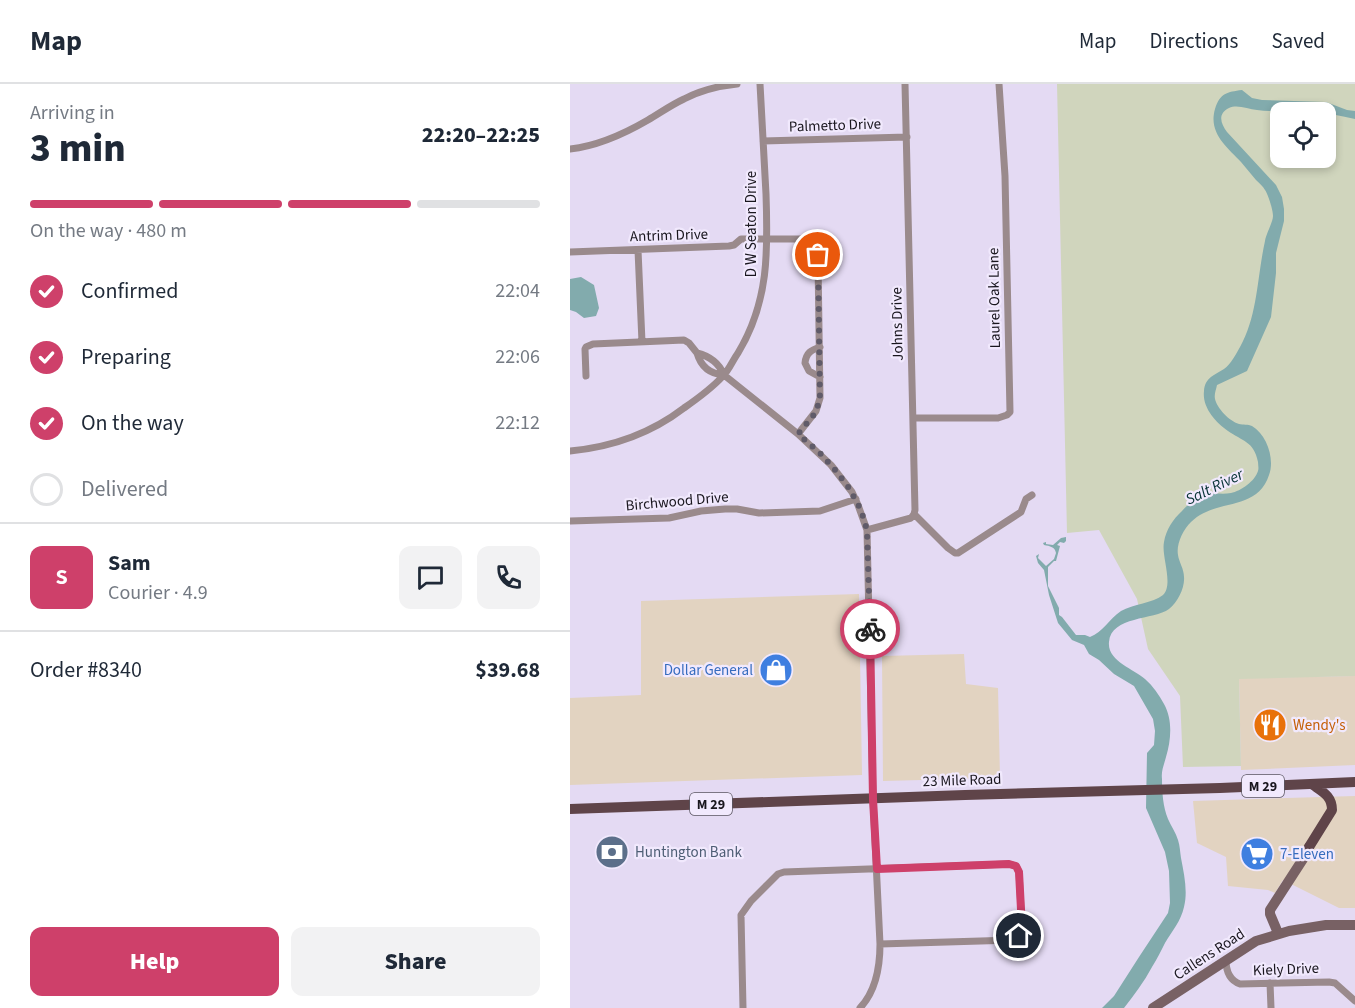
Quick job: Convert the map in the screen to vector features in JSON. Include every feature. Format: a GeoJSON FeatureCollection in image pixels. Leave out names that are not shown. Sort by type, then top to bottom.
{"type":"FeatureCollection","features":[{"type":"Feature","properties":{"kind":"main road","name":"23 Mile Road"},"geometry":{"type":"LineString","coordinates":[[570,809],[1355,782]]}},
{"type":"Feature","properties":{"kind":"main road"},"geometry":{"type":"LineString","coordinates":[[1309,847],[1331,813],[1332,806],[1328,796],[1313,784]]}},
{"type":"Feature","properties":{"kind":"street"},"geometry":{"type":"LineString","coordinates":[[570,149],[621,134],[694,94],[737,84]]}},
{"type":"Feature","properties":{"kind":"street","name":"D W Seaton Drive"},"geometry":{"type":"LineString","coordinates":[[570,451],[604,446],[654,429],[695,401],[724,375],[750,332],[763,291],[766,268],[764,141],[760,84]]}},
{"type":"Feature","properties":{"kind":"street","name":"Johns Drive"},"geometry":{"type":"LineString","coordinates":[[905,84],[914,514]]}},
{"type":"Feature","properties":{"kind":"street","name":"Laurel Oak Lane"},"geometry":{"type":"LineString","coordinates":[[913,418],[998,418],[1010,412],[1005,176],[999,84]]}},
{"type":"Feature","properties":{"kind":"street","name":"Palmetto Drive"},"geometry":{"type":"LineString","coordinates":[[764,141],[907,137]]}},
{"type":"Feature","properties":{"kind":"street","name":"Antrim Drive"},"geometry":{"type":"LineString","coordinates":[[570,252],[729,246],[741,239],[801,239],[810,243],[817,251],[820,347]]}},
{"type":"Feature","properties":{"kind":"street"},"geometry":{"type":"LineString","coordinates":[[638,250],[642,342]]}},
{"type":"Feature","properties":{"kind":"street"},"geometry":{"type":"LineString","coordinates":[[586,376],[585,349],[589,345],[684,340],[697,353],[705,355],[720,366],[724,375],[798,434],[831,465],[856,499],[867,530],[873,799],[880,944],[880,961],[873,987],[860,1008]]}},
{"type":"Feature","properties":{"kind":"street"},"geometry":{"type":"LineString","coordinates":[[798,434],[813,416],[819,403],[820,377],[820,347],[811,350],[805,363],[809,371],[820,377]]}},
{"type":"Feature","properties":{"kind":"street"},"geometry":{"type":"LineString","coordinates":[[867,530],[911,518],[914,514],[948,548],[958,553],[1021,512],[1026,500],[1032,495]]}},
{"type":"Feature","properties":{"kind":"street","name":"Birchwood Drive"},"geometry":{"type":"LineString","coordinates":[[570,521],[669,518],[725,509],[759,513],[814,512],[856,499]]}},
{"type":"Feature","properties":{"kind":"street"},"geometry":{"type":"LineString","coordinates":[[1278,933],[1270,910],[1309,847]]}},
{"type":"Feature","properties":{"kind":"street"},"geometry":{"type":"LineString","coordinates":[[743,1008],[741,915],[751,901],[778,874],[1009,864],[1016,866],[1019,872],[1022,928],[1019,936],[1014,940],[880,944]]}},
{"type":"Feature","properties":{"kind":"street","name":"Callens Road"},"geometry":{"type":"LineString","coordinates":[[1153,1008],[1256,941],[1278,933],[1326,925],[1355,925]]}},
{"type":"Feature","properties":{"kind":"street","name":"Kiely Drive"},"geometry":{"type":"LineString","coordinates":[[1226,960],[1228,972],[1236,982],[1244,984],[1332,982],[1355,1001]]}},
{"type":"Feature","properties":{"kind":"street"},"geometry":{"type":"LineString","coordinates":[[1270,983],[1271,1008]]}},
{"type":"Feature","properties":{"kind":"shaded area"},"geometry":{"type":"Polygon","coordinates":[[[1057,84],[1355,84],[1355,676],[1239,679],[1241,766],[1183,767],[1180,696],[1148,649],[1137,599],[1099,530],[1067,533],[1057,84]]]}},
{"type":"Feature","properties":{"kind":"shaded area"},"geometry":{"type":"Polygon","coordinates":[[[1242,90],[1252,98],[1262,100],[1326,102],[1270,102],[1270,111],[1235,106],[1225,110],[1222,116],[1227,132],[1276,185],[1282,197],[1284,209],[1284,221],[1276,253],[1271,317],[1247,371],[1217,385],[1215,395],[1218,406],[1224,414],[1239,424],[1252,426],[1262,435],[1270,455],[1271,469],[1263,487],[1255,495],[1212,510],[1191,522],[1179,542],[1178,551],[1184,581],[1178,598],[1169,609],[1162,613],[1117,627],[1109,642],[1112,654],[1151,685],[1167,710],[1170,737],[1162,773],[1164,804],[1169,822],[1179,842],[1186,895],[1179,921],[1149,973],[1124,1008],[1102,1008],[1114,996],[1168,913],[1170,903],[1169,871],[1165,852],[1146,808],[1147,753],[1154,745],[1155,731],[1153,719],[1134,686],[1114,674],[1089,654],[1084,645],[1072,640],[1058,623],[1049,595],[1044,570],[1036,556],[1039,554],[1038,558],[1046,566],[1054,559],[1056,553],[1053,548],[1043,543],[1053,545],[1066,537],[1064,543],[1060,542],[1057,545],[1060,546],[1056,561],[1048,567],[1048,586],[1059,608],[1059,615],[1076,635],[1090,637],[1099,632],[1121,611],[1163,595],[1167,584],[1165,538],[1173,521],[1184,509],[1204,495],[1235,492],[1251,482],[1256,475],[1258,462],[1254,450],[1247,442],[1218,423],[1210,414],[1204,397],[1206,382],[1229,364],[1246,335],[1254,309],[1262,255],[1273,219],[1268,195],[1216,132],[1215,109],[1222,96],[1242,90]]]}},
{"type":"Feature","properties":{"kind":"shaded area"},"geometry":{"type":"Polygon","coordinates":[[[1336,106],[1355,111],[1355,119],[1336,115],[1336,106]]]}},
{"type":"Feature","properties":{"kind":"shaded area"},"geometry":{"type":"Polygon","coordinates":[[[581,277],[594,285],[599,308],[596,316],[584,318],[570,310],[570,279],[581,277]]]}},
{"type":"Feature","properties":{"kind":"shaded area"},"geometry":{"type":"Polygon","coordinates":[[[859,594],[862,775],[570,785],[570,698],[641,695],[641,601],[859,594]]]}},
{"type":"Feature","properties":{"kind":"shaded area"},"geometry":{"type":"Polygon","coordinates":[[[964,654],[966,684],[998,688],[1000,778],[883,781],[882,656],[964,654]]]}},
{"type":"Feature","properties":{"kind":"shaded area"},"geometry":{"type":"Polygon","coordinates":[[[1355,676],[1355,765],[1241,770],[1239,678],[1355,676]]]}},
{"type":"Feature","properties":{"kind":"shaded area"},"geometry":{"type":"Polygon","coordinates":[[[1355,796],[1355,908],[1339,908],[1283,880],[1275,893],[1268,890],[1228,886],[1226,857],[1197,843],[1193,801],[1355,796]]]}},
{"type":"Feature","properties":{"kind":"way so far"},"geometry":{"type":"LineString","coordinates":[[818,255],[820,401],[813,416],[798,434],[820,453],[846,483],[861,510],[867,530],[870,629]]}},
{"type":"Feature","properties":{"kind":"place","name":"Dollar General"},"geometry":{"type":"Point","coordinates":[776,670]}},
{"type":"Feature","properties":{"kind":"place","name":"Wendy's"},"geometry":{"type":"Point","coordinates":[1270,725]}},
{"type":"Feature","properties":{"kind":"place","name":"Huntington Bank"},"geometry":{"type":"Point","coordinates":[612,852]}},
{"type":"Feature","properties":{"kind":"place","name":"7-Eleven"},"geometry":{"type":"Point","coordinates":[1257,854]}},
{"type":"Feature","properties":{"kind":"route"},"geometry":{"type":"LineString","coordinates":[[870,629],[873,799],[877,869],[1009,864],[1016,866],[1019,872],[1022,928],[1019,936]]}},
{"type":"Feature","properties":{"kind":"water label","name":"Salt River"},"geometry":{"type":"Point","coordinates":[1214,486]}}]}
